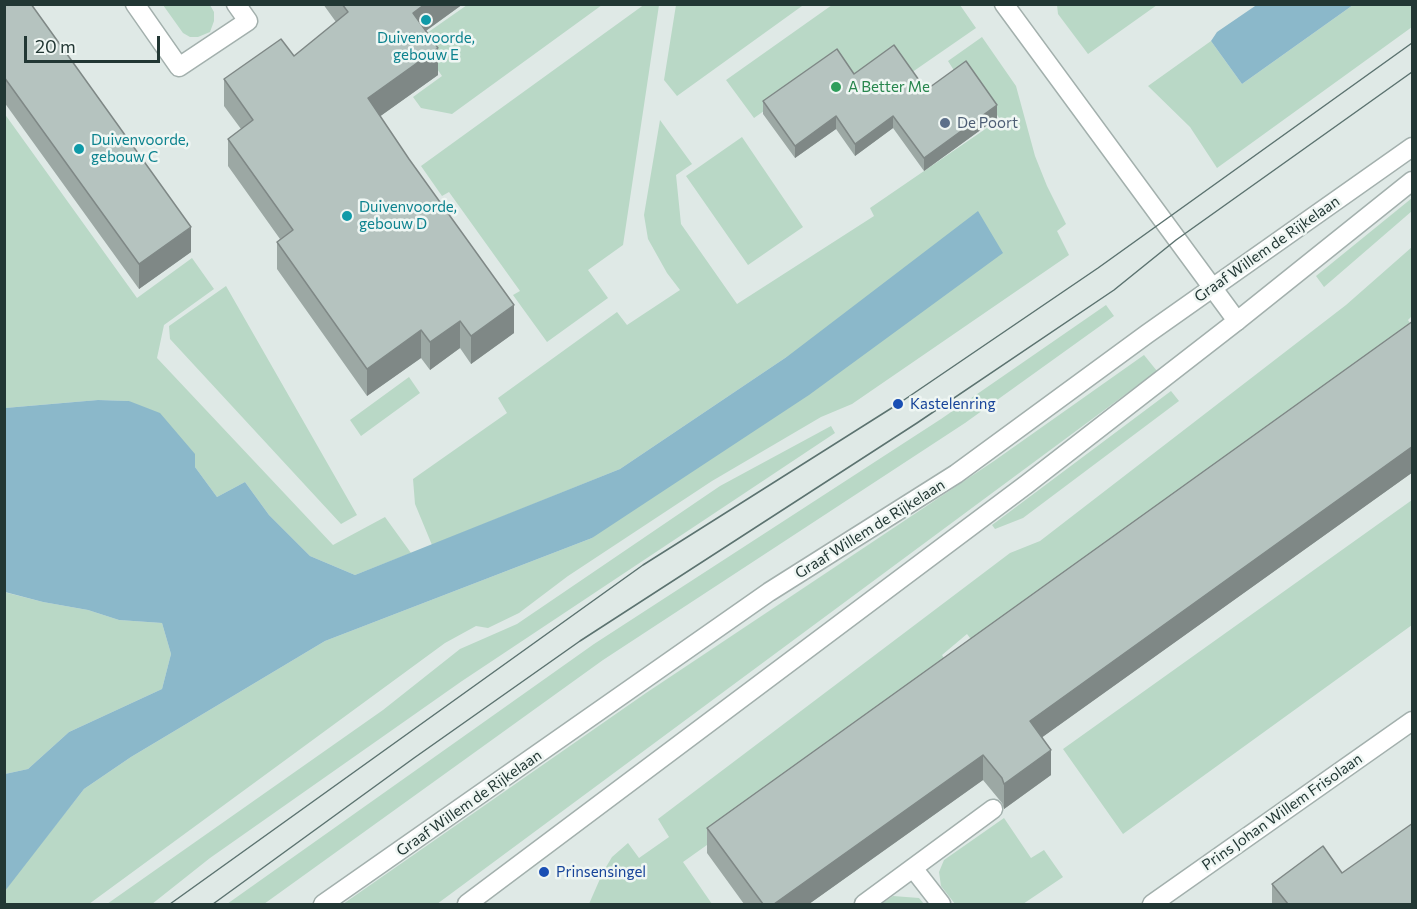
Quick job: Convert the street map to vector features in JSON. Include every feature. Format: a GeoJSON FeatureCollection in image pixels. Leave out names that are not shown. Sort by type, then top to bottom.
{"type":"FeatureCollection","features":[{"type":"Feature","properties":{"kind":"street"},"geometry":{"type":"LineString","coordinates":[[135,4],[179,67],[248,21],[236,4]]}},
{"type":"Feature","properties":{"kind":"street"},"geometry":{"type":"LineString","coordinates":[[1004,4],[1237,321]]}},
{"type":"Feature","properties":{"kind":"street","name":"Graaf Willem de Rijkelaan"},"geometry":{"type":"LineString","coordinates":[[323,904],[769,592],[956,474],[1212,288],[1413,147]]}},
{"type":"Feature","properties":{"kind":"street"},"geometry":{"type":"LineString","coordinates":[[467,904],[1027,484],[1413,181]]}},
{"type":"Feature","properties":{"kind":"street","name":"Prins Johan Willem Frisolaan"},"geometry":{"type":"LineString","coordinates":[[1152,904],[1413,721]]}},
{"type":"Feature","properties":{"kind":"street"},"geometry":{"type":"LineString","coordinates":[[864,904],[993,809]]}},
{"type":"Feature","properties":{"kind":"street"},"geometry":{"type":"LineString","coordinates":[[914,868],[940,904]]}},
{"type":"Feature","properties":{"kind":"green space"},"geometry":{"type":"Polygon","coordinates":[[[645,4],[659,5],[623,245],[588,270],[608,298],[547,342],[513,295],[520,291],[449,192],[442,196],[421,166],[645,4]]]}},
{"type":"Feature","properties":{"kind":"green space"},"geometry":{"type":"Polygon","coordinates":[[[1057,4],[1157,5],[1088,54],[1058,14],[1057,4]]]}},
{"type":"Feature","properties":{"kind":"green space"},"geometry":{"type":"Polygon","coordinates":[[[163,5],[210,5],[214,12],[214,21],[210,32],[198,37],[190,37],[183,33],[163,5]]]}},
{"type":"Feature","properties":{"kind":"green space"},"geometry":{"type":"Polygon","coordinates":[[[467,5],[602,5],[452,114],[421,108],[413,97],[442,76],[417,40],[467,5]]]}},
{"type":"Feature","properties":{"kind":"green space"},"geometry":{"type":"Polygon","coordinates":[[[676,5],[801,5],[677,96],[664,80],[676,5]]]}},
{"type":"Feature","properties":{"kind":"green space"},"geometry":{"type":"Polygon","coordinates":[[[832,5],[960,5],[976,28],[908,75],[854,83],[837,59],[754,118],[726,80],[832,5]]]}},
{"type":"Feature","properties":{"kind":"green space"},"geometry":{"type":"Polygon","coordinates":[[[1353,5],[1412,5],[1412,27],[1217,168],[1190,127],[1148,86],[1211,41],[1242,84],[1353,5]]]}},
{"type":"Feature","properties":{"kind":"green space"},"geometry":{"type":"Polygon","coordinates":[[[982,37],[1016,86],[1035,156],[1066,224],[1057,231],[1069,255],[852,404],[821,417],[712,481],[568,576],[519,613],[488,628],[476,626],[445,643],[89,904],[5,904],[5,891],[13,879],[84,789],[131,757],[325,641],[592,538],[788,356],[620,469],[432,545],[415,504],[413,479],[507,413],[498,398],[617,312],[627,325],[680,290],[667,273],[648,239],[644,215],[660,120],[692,164],[676,175],[681,224],[737,304],[874,216],[870,208],[1000,119],[966,72],[955,72],[948,61],[982,37]]]}},
{"type":"Feature","properties":{"kind":"green space"},"geometry":{"type":"Polygon","coordinates":[[[4,113],[137,298],[192,258],[214,289],[164,325],[157,358],[333,545],[385,517],[411,553],[355,575],[310,556],[269,515],[245,482],[217,497],[195,467],[129,401],[98,400],[5,408],[4,113]]]}},
{"type":"Feature","properties":{"kind":"green space"},"geometry":{"type":"Polygon","coordinates":[[[742,137],[803,227],[748,265],[686,176],[742,137]]]}},
{"type":"Feature","properties":{"kind":"green space"},"geometry":{"type":"Polygon","coordinates":[[[1412,198],[1412,211],[1324,287],[1316,276],[1412,198]]]}},
{"type":"Feature","properties":{"kind":"green space"},"geometry":{"type":"Polygon","coordinates":[[[1412,247],[1412,316],[1408,320],[1412,326],[980,651],[967,634],[942,655],[952,671],[683,862],[712,904],[589,904],[612,857],[628,843],[639,858],[669,837],[658,819],[1010,553],[1040,541],[1346,305],[1412,247]]]}},
{"type":"Feature","properties":{"kind":"green space"},"geometry":{"type":"Polygon","coordinates":[[[226,286],[357,515],[341,524],[170,339],[169,326],[226,286]]]}},
{"type":"Feature","properties":{"kind":"green space"},"geometry":{"type":"Polygon","coordinates":[[[1106,305],[1114,316],[965,423],[603,660],[264,904],[227,904],[594,644],[941,419],[1106,305]]]}},
{"type":"Feature","properties":{"kind":"green space"},"geometry":{"type":"Polygon","coordinates":[[[1144,355],[1157,371],[437,904],[343,904],[646,693],[994,461],[1144,355]]]}},
{"type":"Feature","properties":{"kind":"green space"},"geometry":{"type":"Polygon","coordinates":[[[409,377],[420,393],[361,436],[350,420],[409,377]]]}},
{"type":"Feature","properties":{"kind":"green space"},"geometry":{"type":"Polygon","coordinates":[[[1171,391],[1179,401],[1023,518],[995,529],[992,525],[1171,391]]]}},
{"type":"Feature","properties":{"kind":"green space"},"geometry":{"type":"Polygon","coordinates":[[[831,426],[835,433],[462,681],[210,858],[152,904],[107,904],[383,710],[460,649],[517,624],[720,486],[831,426]]]}},
{"type":"Feature","properties":{"kind":"green space"},"geometry":{"type":"Polygon","coordinates":[[[1412,500],[1412,625],[1123,834],[1063,749],[1412,500]]]}},
{"type":"Feature","properties":{"kind":"green space"},"geometry":{"type":"Polygon","coordinates":[[[4,592],[88,610],[119,620],[162,623],[171,654],[162,689],[69,732],[28,769],[5,774],[4,592]]]}},
{"type":"Feature","properties":{"kind":"green space"},"geometry":{"type":"Polygon","coordinates":[[[1004,818],[1031,858],[1044,850],[1063,877],[1023,904],[955,904],[941,886],[939,872],[944,860],[1004,818]]]}},
{"type":"Feature","properties":{"kind":"green space"},"geometry":{"type":"Polygon","coordinates":[[[893,896],[919,898],[924,904],[881,904],[893,896]]]}},
{"type":"Feature","properties":{"kind":"water"},"geometry":{"type":"Polygon","coordinates":[[[1258,4],[1353,5],[1242,84],[1211,41],[1217,32],[1258,4]]]}},
{"type":"Feature","properties":{"kind":"water"},"geometry":{"type":"Polygon","coordinates":[[[978,211],[1003,253],[809,395],[592,538],[325,641],[131,757],[84,789],[5,891],[5,774],[28,769],[69,732],[162,689],[171,654],[162,623],[119,620],[88,610],[5,592],[5,408],[98,400],[129,401],[160,413],[195,454],[195,467],[217,497],[245,482],[269,515],[310,556],[355,575],[620,469],[788,356],[978,211]]]}},
{"type":"Feature","properties":{"kind":"building","name":"Duivenvoorde, gebouw C"},"geometry":{"type":"Polygon","coordinates":[[[4,4],[31,4],[191,227],[139,264],[4,77],[4,4]]]}},
{"type":"Feature","properties":{"kind":"building","name":"Duivenvoorde, gebouw D"},"geometry":{"type":"Polygon","coordinates":[[[342,4],[425,4],[413,13],[438,48],[368,98],[514,305],[471,336],[460,321],[430,342],[421,330],[367,369],[277,242],[293,230],[228,139],[253,120],[224,79],[281,39],[294,56],[348,12],[342,4]]]}},
{"type":"Feature","properties":{"kind":"building"},"geometry":{"type":"Polygon","coordinates":[[[894,45],[926,90],[966,61],[997,105],[924,158],[893,116],[855,144],[836,116],[795,146],[763,101],[837,49],[854,74],[894,45]]]}},
{"type":"Feature","properties":{"kind":"building"},"geometry":{"type":"Polygon","coordinates":[[[1413,321],[1413,446],[1030,721],[1051,750],[1004,784],[1002,778],[983,755],[774,904],[763,904],[707,828],[1413,321]]]}},
{"type":"Feature","properties":{"kind":"building"},"geometry":{"type":"Polygon","coordinates":[[[1413,823],[1413,904],[1288,904],[1272,884],[1323,846],[1342,873],[1413,823]]]}},
{"type":"Feature","properties":{"kind":"tram line"},"geometry":{"type":"LineString","coordinates":[[170,904],[643,565],[898,404],[1098,268],[1412,43]]}},
{"type":"Feature","properties":{"kind":"tram line"},"geometry":{"type":"LineString","coordinates":[[213,904],[580,641],[917,423],[1114,290],[1176,240],[1412,72]]}},
{"type":"Feature","properties":{"kind":"place","name":"Duivenvoorde, gebouw E"},"geometry":{"type":"Point","coordinates":[426,20]}},
{"type":"Feature","properties":{"kind":"place","name":"A Better Me"},"geometry":{"type":"Point","coordinates":[836,87]}},
{"type":"Feature","properties":{"kind":"place","name":"De Poort"},"geometry":{"type":"Point","coordinates":[945,123]}},
{"type":"Feature","properties":{"kind":"place","name":"Duivenvoorde, gebouw C"},"geometry":{"type":"Point","coordinates":[79,149]}},
{"type":"Feature","properties":{"kind":"place","name":"Duivenvoorde, gebouw D"},"geometry":{"type":"Point","coordinates":[347,216]}},
{"type":"Feature","properties":{"kind":"place","name":"Kastelenring"},"geometry":{"type":"Point","coordinates":[898,404]}},
{"type":"Feature","properties":{"kind":"place","name":"Prinsensingel"},"geometry":{"type":"Point","coordinates":[544,872]}}]}
